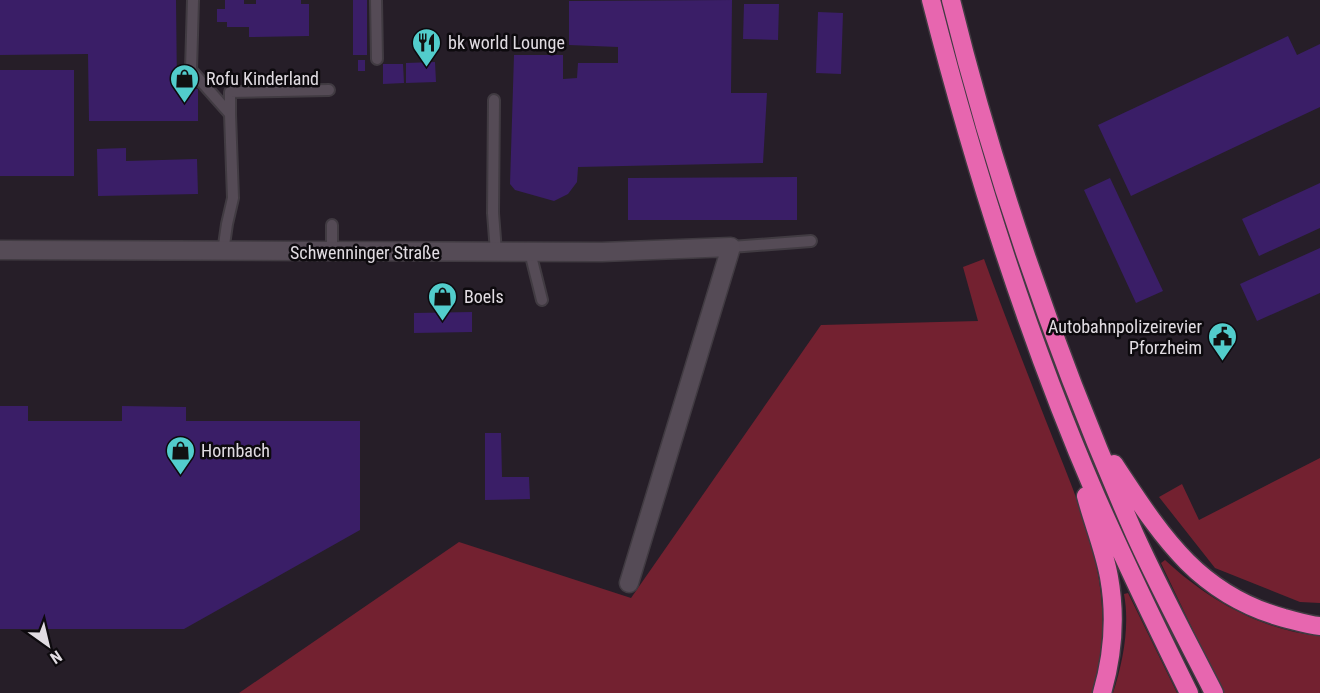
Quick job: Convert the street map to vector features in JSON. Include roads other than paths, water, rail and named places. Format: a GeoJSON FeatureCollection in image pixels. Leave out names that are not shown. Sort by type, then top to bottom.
{"type":"FeatureCollection","features":[{"type":"Feature","properties":{"kind":"highway"},"geometry":{"type":"LineString","coordinates":[[931,0],[952,81],[989,205],[1024,309],[1112,532],[1189,693]]}},
{"type":"Feature","properties":{"kind":"highway"},"geometry":{"type":"LineString","coordinates":[[951,0],[1005,190],[1043,304],[1087,423],[1136,537],[1214,693]]}},
{"type":"Feature","properties":{"kind":"highway"},"geometry":{"type":"LineString","coordinates":[[1087,423],[1155,525],[1174,550],[1194,570],[1233,597],[1252,606],[1320,627]]}},
{"type":"Feature","properties":{"kind":"highway"},"geometry":{"type":"LineString","coordinates":[[1071,433],[1092,517],[1103,550],[1110,586],[1113,628],[1111,653],[1102,693]]}},
{"type":"Feature","properties":{"kind":"street","name":"Schwenninger Straße"},"geometry":{"type":"LineString","coordinates":[[0,250],[602,252],[731,247]]}},
{"type":"Feature","properties":{"kind":"street"},"geometry":{"type":"LineString","coordinates":[[628,583],[731,247]]}},
{"type":"Feature","properties":{"kind":"lane"},"geometry":{"type":"LineString","coordinates":[[193,0],[190,70],[230,114]]}},
{"type":"Feature","properties":{"kind":"lane"},"geometry":{"type":"LineString","coordinates":[[376,0],[377,59]]}},
{"type":"Feature","properties":{"kind":"lane"},"geometry":{"type":"LineString","coordinates":[[223,252],[233,198],[230,92],[329,90]]}},
{"type":"Feature","properties":{"kind":"lane"},"geometry":{"type":"LineString","coordinates":[[494,100],[493,213],[496,252]]}},
{"type":"Feature","properties":{"kind":"lane"},"geometry":{"type":"LineString","coordinates":[[332,225],[332,251]]}},
{"type":"Feature","properties":{"kind":"lane"},"geometry":{"type":"LineString","coordinates":[[731,247],[811,241]]}},
{"type":"Feature","properties":{"kind":"lane"},"geometry":{"type":"LineString","coordinates":[[530,252],[542,300]]}},
{"type":"Feature","properties":{"kind":"place","name":"bk world Lounge"},"geometry":{"type":"Point","coordinates":[427,68]}},
{"type":"Feature","properties":{"kind":"place","name":"Rofu Kinderland"},"geometry":{"type":"Point","coordinates":[185,104]}},
{"type":"Feature","properties":{"kind":"place","name":"Boels"},"geometry":{"type":"Point","coordinates":[443,322]}},
{"type":"Feature","properties":{"kind":"place","name":"Autobahnpolizeirevier Pforzheim"},"geometry":{"type":"Point","coordinates":[1223,362]}},
{"type":"Feature","properties":{"kind":"place","name":"Hornbach"},"geometry":{"type":"Point","coordinates":[180,476]}}]}
